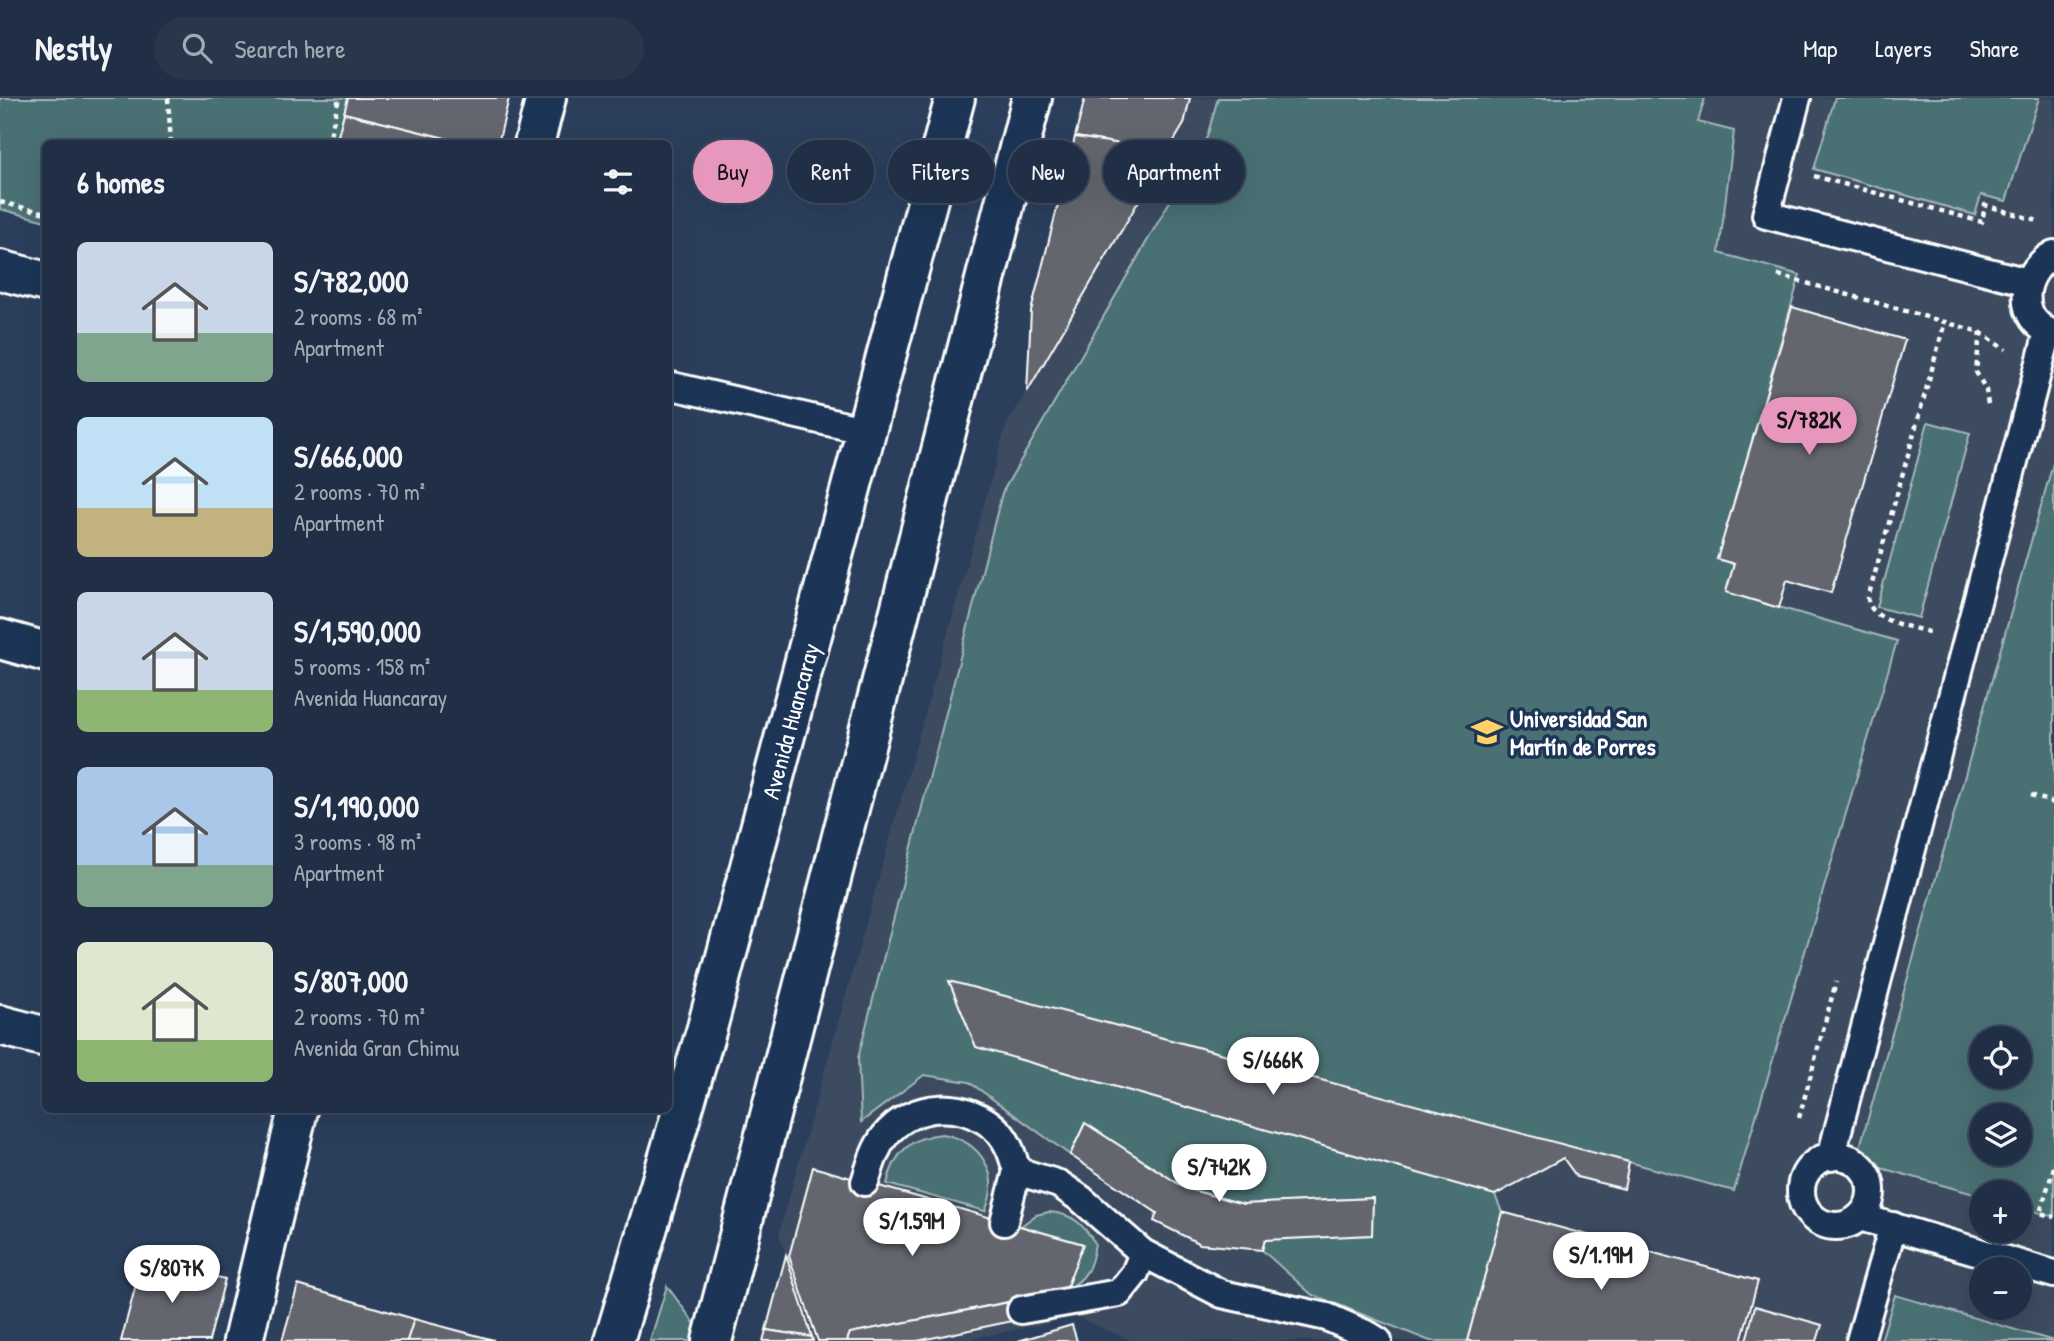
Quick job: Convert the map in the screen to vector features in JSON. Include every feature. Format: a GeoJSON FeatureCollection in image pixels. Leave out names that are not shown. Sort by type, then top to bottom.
{"type":"FeatureCollection","features":[{"type":"Feature","properties":{"kind":"main road"},"geometry":{"type":"LineString","coordinates":[[535,140],[546,98]]}},
{"type":"Feature","properties":{"kind":"main road","name":"Avenida Huancaray"},"geometry":{"type":"LineString","coordinates":[[614,1341],[711,1015],[955,98]]}},
{"type":"Feature","properties":{"kind":"main road"},"geometry":{"type":"LineString","coordinates":[[712,1341],[1032,98]]}},
{"type":"Feature","properties":{"kind":"main road"},"geometry":{"type":"LineString","coordinates":[[0,270],[42,281]]}},
{"type":"Feature","properties":{"kind":"main road"},"geometry":{"type":"LineString","coordinates":[[0,639],[42,651]]}},
{"type":"Feature","properties":{"kind":"main road"},"geometry":{"type":"LineString","coordinates":[[0,1025],[42,1036]]}},
{"type":"Feature","properties":{"kind":"main road"},"geometry":{"type":"LineString","coordinates":[[243,1341],[297,1113]]}},
{"type":"Feature","properties":{"kind":"main road"},"geometry":{"type":"LineString","coordinates":[[597,1341],[628,1297]]}},
{"type":"Feature","properties":{"kind":"lane"},"geometry":{"type":"LineString","coordinates":[[1797,98],[1766,215],[2028,282]]}},
{"type":"Feature","properties":{"kind":"lane"},"geometry":{"type":"LineString","coordinates":[[1831,1157],[2051,333],[2036,323],[2029,310],[2026,296],[2028,282],[2034,269],[2054,254]]}},
{"type":"Feature","properties":{"kind":"lane"},"geometry":{"type":"LineString","coordinates":[[672,386],[867,431]]}},
{"type":"Feature","properties":{"kind":"lane"},"geometry":{"type":"LineString","coordinates":[[865,1182],[876,1151],[884,1138],[905,1118],[930,1109],[961,1109],[985,1120],[1000,1133],[1011,1151],[1017,1171],[1004,1222]]}},
{"type":"Feature","properties":{"kind":"lane"},"geometry":{"type":"LineString","coordinates":[[1842,1156],[1854,1161],[1863,1168],[1869,1178],[1870,1202],[1860,1217],[1845,1225],[1823,1224],[1814,1219],[1802,1200],[1803,1179],[1819,1161],[1831,1157],[1842,1156]]}},
{"type":"Feature","properties":{"kind":"lane"},"geometry":{"type":"LineString","coordinates":[[1017,1171],[1059,1184],[1143,1253],[1222,1294],[1327,1317],[1378,1341]]}},
{"type":"Feature","properties":{"kind":"lane"},"geometry":{"type":"LineString","coordinates":[[1860,1217],[2054,1274]]}},
{"type":"Feature","properties":{"kind":"lane"},"geometry":{"type":"LineString","coordinates":[[1860,1341],[1893,1226]]}},
{"type":"Feature","properties":{"kind":"lane"},"geometry":{"type":"LineString","coordinates":[[1021,1310],[1119,1293],[1135,1273],[1143,1253]]}},
{"type":"Feature","properties":{"kind":"path"},"geometry":{"type":"LineString","coordinates":[[168,98],[172,140]]}},
{"type":"Feature","properties":{"kind":"path"},"geometry":{"type":"LineString","coordinates":[[329,140],[339,98]]}},
{"type":"Feature","properties":{"kind":"path"},"geometry":{"type":"LineString","coordinates":[[1810,175],[1982,222],[1985,205],[2039,221]]}},
{"type":"Feature","properties":{"kind":"path"},"geometry":{"type":"LineString","coordinates":[[0,202],[42,213]]}},
{"type":"Feature","properties":{"kind":"path"},"geometry":{"type":"LineString","coordinates":[[1778,275],[1980,332],[2010,353]]}},
{"type":"Feature","properties":{"kind":"path"},"geometry":{"type":"LineString","coordinates":[[1932,619],[1929,632],[1882,618],[1871,610],[1868,598],[1945,322]]}},
{"type":"Feature","properties":{"kind":"path"},"geometry":{"type":"LineString","coordinates":[[1980,332],[1976,372],[1986,390],[1989,408]]}},
{"type":"Feature","properties":{"kind":"path"},"geometry":{"type":"LineString","coordinates":[[2031,795],[2054,803]]}},
{"type":"Feature","properties":{"kind":"path"},"geometry":{"type":"LineString","coordinates":[[1799,1118],[1838,974]]}},
{"type":"Feature","properties":{"kind":"path"},"geometry":{"type":"LineString","coordinates":[[2054,1167],[2040,1213],[2054,1217]]}},
{"type":"Feature","properties":{"kind":"shaded area","name":"Universidad San Martín de Porres"},"geometry":{"type":"Polygon","coordinates":[[[1190,98],[2054,98],[2054,1341],[1132,1341],[1077,1317],[960,1341],[813,1341],[779,1233],[1006,426],[1137,203],[1245,203],[1245,140],[1174,140],[1183,124],[1190,98]]]}},
{"type":"Feature","properties":{"kind":"green space"},"geometry":{"type":"Polygon","coordinates":[[[0,98],[348,98],[337,140],[42,140],[42,220],[0,209],[0,98]]]}},
{"type":"Feature","properties":{"kind":"green space","name":"Universidad San Martín de Porres"},"geometry":{"type":"Polygon","coordinates":[[[1218,98],[1705,98],[1698,122],[1734,131],[1719,253],[1800,275],[1718,558],[1734,564],[1726,592],[1897,641],[1734,1191],[1629,1162],[977,1047],[1495,1195],[1502,1212],[1467,1341],[1430,1341],[1311,1294],[1262,1250],[1265,1240],[1373,1198],[1243,1204],[1185,1188],[1085,1123],[1070,1155],[969,1082],[924,1075],[861,1122],[858,1058],[1002,493],[1169,203],[1245,203],[1245,140],[1205,140],[1218,98]]]}},
{"type":"Feature","properties":{"kind":"green space"},"geometry":{"type":"Polygon","coordinates":[[[1835,98],[2039,98],[2006,201],[1981,195],[1975,215],[1814,169],[1835,98]]]}},
{"type":"Feature","properties":{"kind":"green space"},"geometry":{"type":"Polygon","coordinates":[[[1928,422],[1970,433],[1919,618],[1877,607],[1928,422]]]}},
{"type":"Feature","properties":{"kind":"green space"},"geometry":{"type":"Polygon","coordinates":[[[2054,460],[2054,1217],[2032,1211],[2032,1180],[1969,1180],[1969,1193],[1856,1161],[2054,460]]]}},
{"type":"Feature","properties":{"kind":"green space"},"geometry":{"type":"Polygon","coordinates":[[[942,1134],[968,1144],[984,1161],[991,1184],[985,1211],[887,1184],[894,1164],[905,1148],[921,1139],[942,1134]]]}},
{"type":"Feature","properties":{"kind":"green space"},"geometry":{"type":"Polygon","coordinates":[[[1049,1212],[1076,1221],[1095,1243],[1087,1271],[1065,1291],[1083,1244],[1021,1226],[1036,1215],[1049,1212]]]}},
{"type":"Feature","properties":{"kind":"green space"},"geometry":{"type":"Polygon","coordinates":[[[667,1286],[700,1331],[697,1341],[650,1341],[667,1286]]]}},
{"type":"Feature","properties":{"kind":"green space"},"geometry":{"type":"Polygon","coordinates":[[[1895,1295],[1969,1316],[1969,1320],[1981,1320],[2054,1341],[1881,1341],[1895,1295]]]}},
{"type":"Feature","properties":{"kind":"building"},"geometry":{"type":"Polygon","coordinates":[[[348,98],[509,98],[499,140],[453,140],[344,113],[348,98]]]}},
{"type":"Feature","properties":{"kind":"building"},"geometry":{"type":"Polygon","coordinates":[[[1085,98],[1190,98],[1184,124],[1175,140],[1103,141],[1075,137],[1085,98]]]}},
{"type":"Feature","properties":{"kind":"building"},"geometry":{"type":"Polygon","coordinates":[[[344,113],[453,140],[337,140],[344,113]]]}},
{"type":"Feature","properties":{"kind":"building"},"geometry":{"type":"Polygon","coordinates":[[[1075,137],[1103,141],[1103,203],[1138,203],[1027,392],[1031,311],[1058,203],[1089,203],[1089,140],[1074,140],[1075,137]]]}},
{"type":"Feature","properties":{"kind":"building"},"geometry":{"type":"Polygon","coordinates":[[[1792,307],[1905,340],[1831,593],[1787,580],[1779,608],[1726,592],[1734,564],[1717,559],[1792,307]]]}},
{"type":"Feature","properties":{"kind":"building"},"geometry":{"type":"Polygon","coordinates":[[[949,981],[1629,1162],[1624,1189],[1577,1177],[1563,1158],[1495,1195],[976,1047],[949,981]]]}},
{"type":"Feature","properties":{"kind":"building"},"geometry":{"type":"Polygon","coordinates":[[[1085,1123],[1185,1188],[1243,1204],[1373,1198],[1372,1235],[1265,1240],[1262,1250],[1200,1244],[1154,1221],[1157,1213],[1070,1155],[1085,1123]]]}},
{"type":"Feature","properties":{"kind":"building"},"geometry":{"type":"Polygon","coordinates":[[[813,1167],[1083,1244],[1065,1291],[850,1333],[847,1341],[818,1341],[789,1256],[813,1167]]]}},
{"type":"Feature","properties":{"kind":"building"},"geometry":{"type":"Polygon","coordinates":[[[1502,1212],[1758,1281],[1741,1341],[1467,1341],[1502,1212]]]}},
{"type":"Feature","properties":{"kind":"building"},"geometry":{"type":"Polygon","coordinates":[[[786,1255],[812,1337],[766,1330],[786,1255]]]}},
{"type":"Feature","properties":{"kind":"building"},"geometry":{"type":"Polygon","coordinates":[[[143,1258],[225,1279],[209,1341],[121,1341],[143,1258]]]}},
{"type":"Feature","properties":{"kind":"building"},"geometry":{"type":"Polygon","coordinates":[[[298,1285],[414,1319],[407,1341],[282,1341],[298,1285]]]}},
{"type":"Feature","properties":{"kind":"building"},"geometry":{"type":"Polygon","coordinates":[[[1020,1300],[1022,1319],[917,1341],[847,1341],[850,1333],[1020,1300]]]}},
{"type":"Feature","properties":{"kind":"building"},"geometry":{"type":"Polygon","coordinates":[[[1755,1306],[1822,1325],[1817,1341],[1746,1341],[1755,1306]]]}},
{"type":"Feature","properties":{"kind":"building"},"geometry":{"type":"Polygon","coordinates":[[[414,1319],[494,1340],[407,1341],[414,1319]]]}},
{"type":"Feature","properties":{"kind":"building"},"geometry":{"type":"Polygon","coordinates":[[[1072,1325],[1077,1341],[1018,1341],[1072,1325]]]}},
{"type":"Feature","properties":{"kind":"building"},"geometry":{"type":"Polygon","coordinates":[[[766,1330],[812,1337],[813,1341],[763,1341],[766,1330]]]}},
{"type":"Feature","properties":{"kind":"place","name":"Universidad San Martín de Porres"},"geometry":{"type":"Point","coordinates":[1487,732]}}]}
